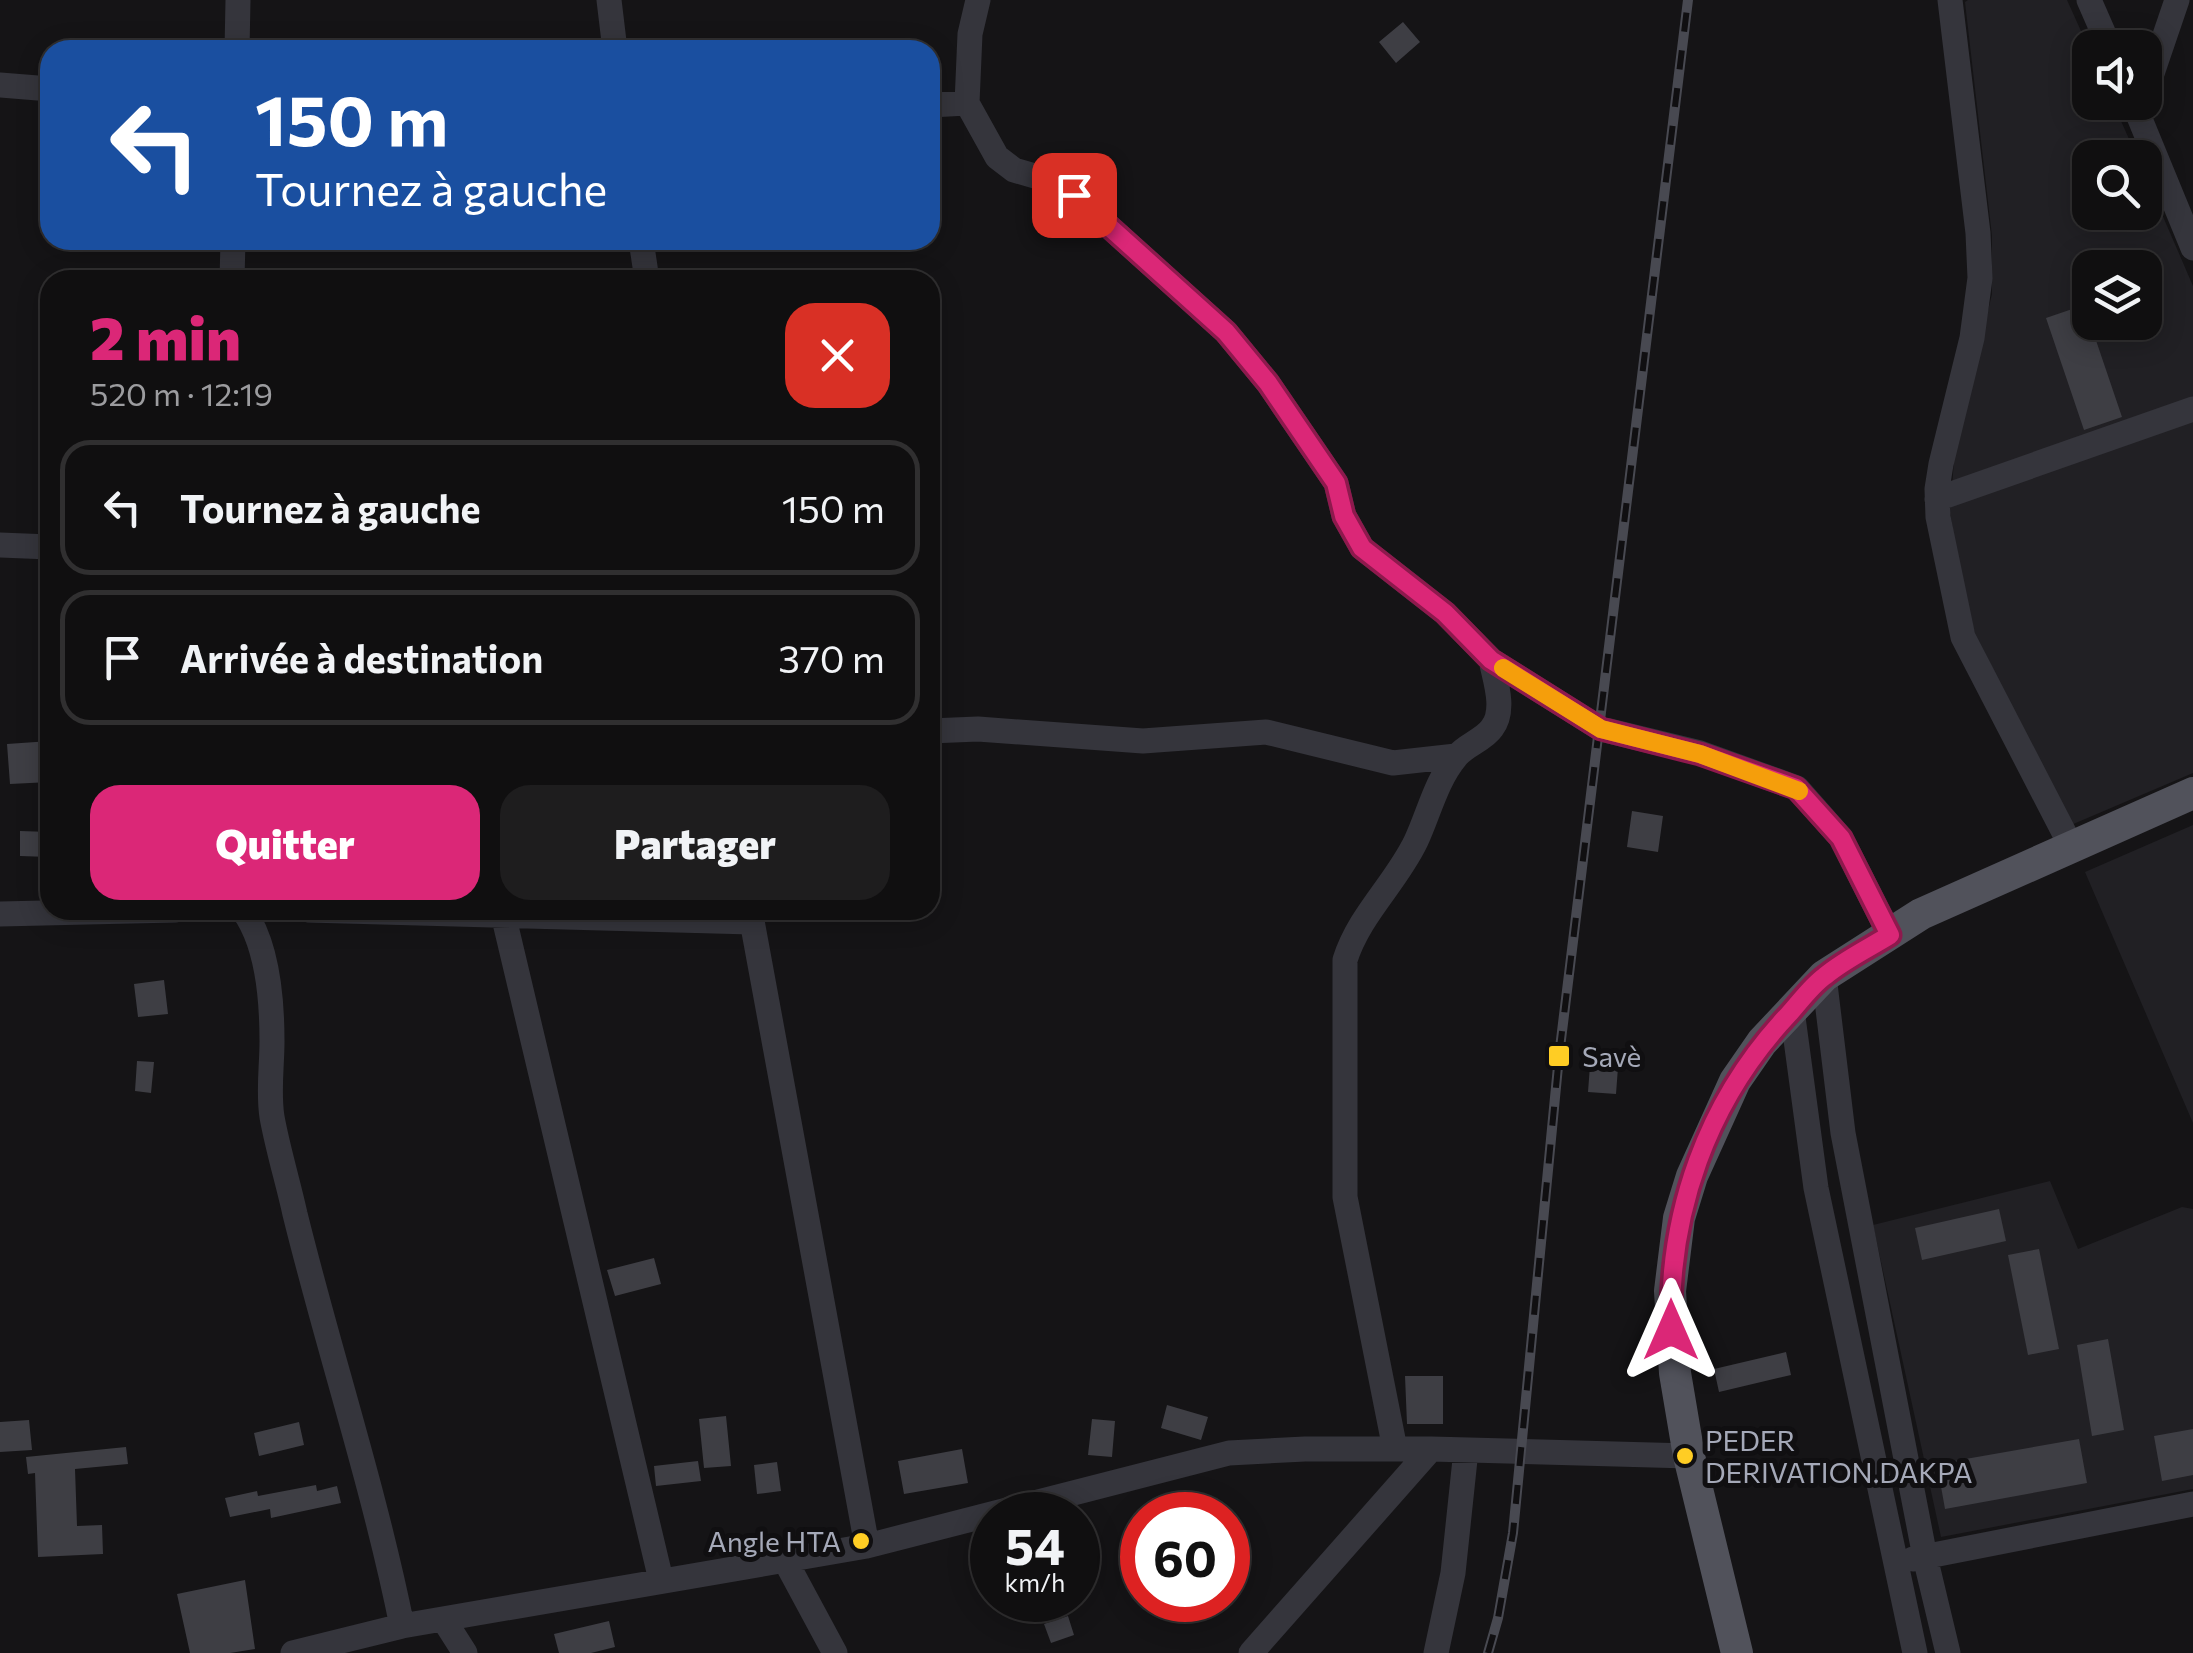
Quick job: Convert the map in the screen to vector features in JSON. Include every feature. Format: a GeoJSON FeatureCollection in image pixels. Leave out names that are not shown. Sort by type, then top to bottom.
{"type":"FeatureCollection","features":[{"type":"Feature","properties":{"kind":"main road"},"geometry":{"type":"LineString","coordinates":[[1737,1653],[1689,1456],[1671,1330],[1670,1291],[1679,1218],[1710,1130],[1735,1081],[1762,1042],[1824,976],[1921,914],[2193,793]]}},
{"type":"Feature","properties":{"kind":"street"},"geometry":{"type":"LineString","coordinates":[[236,40],[238,0]]}},
{"type":"Feature","properties":{"kind":"street"},"geometry":{"type":"LineString","coordinates":[[608,0],[614,40]]}},
{"type":"Feature","properties":{"kind":"street"},"geometry":{"type":"LineString","coordinates":[[978,0],[970,34],[968,104],[997,157],[1014,170],[1045,179],[1074,195],[1226,332],[1268,383],[1336,483],[1344,516],[1362,548],[1445,613],[1491,660],[1601,729],[1700,754],[1796,788],[1841,838],[1890,935]]}},
{"type":"Feature","properties":{"kind":"street"},"geometry":{"type":"LineString","coordinates":[[1950,0],[1980,278],[1972,338],[1941,464],[1937,499],[1963,637],[2070,846]]}},
{"type":"Feature","properties":{"kind":"street"},"geometry":{"type":"LineString","coordinates":[[2089,0],[2102,30]]}},
{"type":"Feature","properties":{"kind":"street"},"geometry":{"type":"LineString","coordinates":[[2162,42],[2177,0]]}},
{"type":"Feature","properties":{"kind":"street"},"geometry":{"type":"LineString","coordinates":[[0,85],[40,88]]}},
{"type":"Feature","properties":{"kind":"street"},"geometry":{"type":"LineString","coordinates":[[940,104],[968,104]]}},
{"type":"Feature","properties":{"kind":"street"},"geometry":{"type":"LineString","coordinates":[[2146,120],[2193,248]]}},
{"type":"Feature","properties":{"kind":"street"},"geometry":{"type":"LineString","coordinates":[[1937,499],[2193,409]]}},
{"type":"Feature","properties":{"kind":"street"},"geometry":{"type":"LineString","coordinates":[[0,545],[40,547]]}},
{"type":"Feature","properties":{"kind":"street"},"geometry":{"type":"LineString","coordinates":[[1395,1449],[1345,1197],[1345,960],[1352,939],[1415,843],[1432,798],[1456,756],[1492,728],[1498,712],[1498,691],[1491,660]]}},
{"type":"Feature","properties":{"kind":"street"},"geometry":{"type":"LineString","coordinates":[[940,731],[978,729],[1143,741],[1266,732],[1393,763],[1456,756]]}},
{"type":"Feature","properties":{"kind":"street"},"geometry":{"type":"LineString","coordinates":[[0,914],[40,913]]}},
{"type":"Feature","properties":{"kind":"street"},"geometry":{"type":"LineString","coordinates":[[251,920],[264,960],[272,1040],[272,1115],[325,1337],[390,1569],[402,1626]]}},
{"type":"Feature","properties":{"kind":"street"},"geometry":{"type":"LineString","coordinates":[[504,920],[661,1580]]}},
{"type":"Feature","properties":{"kind":"street"},"geometry":{"type":"LineString","coordinates":[[752,920],[867,1546]]}},
{"type":"Feature","properties":{"kind":"street"},"geometry":{"type":"LineString","coordinates":[[1824,976],[1842,1133],[1948,1653]]}},
{"type":"Feature","properties":{"kind":"street"},"geometry":{"type":"LineString","coordinates":[[1792,1010],[1816,1188],[1915,1653]]}},
{"type":"Feature","properties":{"kind":"street"},"geometry":{"type":"LineString","coordinates":[[1251,1653],[1431,1448]]}},
{"type":"Feature","properties":{"kind":"street"},"geometry":{"type":"LineString","coordinates":[[293,1653],[402,1626],[867,1546],[1229,1453],[1431,1448],[1689,1456]]}},
{"type":"Feature","properties":{"kind":"street"},"geometry":{"type":"LineString","coordinates":[[1436,1653],[1453,1573],[1466,1450]]}},
{"type":"Feature","properties":{"kind":"street"},"geometry":{"type":"LineString","coordinates":[[1894,1564],[2193,1504]]}},
{"type":"Feature","properties":{"kind":"street"},"geometry":{"type":"LineString","coordinates":[[786,1562],[835,1653]]}},
{"type":"Feature","properties":{"kind":"street"},"geometry":{"type":"LineString","coordinates":[[444,1620],[465,1653]]}},
{"type":"Feature","properties":{"kind":"shaded area"},"geometry":{"type":"Polygon","coordinates":[[[2067,0],[2081,30],[2072,30],[2072,120],[2121,120],[2129,140],[2072,140],[2072,230],[2162,230],[2162,214],[2193,286],[2193,773],[2071,825],[1975,633],[1966,605],[1950,513],[1955,448],[1992,294],[1992,236],[1965,2],[2067,0]]]}},
{"type":"Feature","properties":{"kind":"shaded area"},"geometry":{"type":"Polygon","coordinates":[[[2193,825],[2193,1123],[2085,872],[2193,825]]]}},
{"type":"Feature","properties":{"kind":"shaded area"},"geometry":{"type":"Polygon","coordinates":[[[2050,1181],[2078,1249],[2182,1207],[2193,1209],[2193,1489],[1941,1537],[1873,1225],[2050,1181]]]}},
{"type":"Feature","properties":{"kind":"building"},"geometry":{"type":"Polygon","coordinates":[[[1403,22],[1420,42],[1396,63],[1379,42],[1403,22]]]}},
{"type":"Feature","properties":{"kind":"building"},"geometry":{"type":"Polygon","coordinates":[[[2072,309],[2072,340],[2096,340],[2122,417],[2084,430],[2046,318],[2072,309]]]}},
{"type":"Feature","properties":{"kind":"building"},"geometry":{"type":"Polygon","coordinates":[[[40,742],[40,782],[10,784],[7,744],[40,742]]]}},
{"type":"Feature","properties":{"kind":"building"},"geometry":{"type":"Polygon","coordinates":[[[1632,811],[1663,816],[1658,852],[1627,847],[1632,811]]]}},
{"type":"Feature","properties":{"kind":"building"},"geometry":{"type":"Polygon","coordinates":[[[20,831],[40,832],[40,857],[20,856],[20,831]]]}},
{"type":"Feature","properties":{"kind":"building"},"geometry":{"type":"Polygon","coordinates":[[[164,980],[168,1014],[138,1017],[134,984],[164,980]]]}},
{"type":"Feature","properties":{"kind":"building"},"geometry":{"type":"Polygon","coordinates":[[[1591,1052],[1619,1054],[1616,1094],[1588,1092],[1591,1052]]]}},
{"type":"Feature","properties":{"kind":"building"},"geometry":{"type":"Polygon","coordinates":[[[137,1061],[154,1062],[151,1093],[135,1091],[137,1061]]]}},
{"type":"Feature","properties":{"kind":"building"},"geometry":{"type":"Polygon","coordinates":[[[1999,1209],[2006,1241],[1922,1260],[1915,1228],[1999,1209]]]}},
{"type":"Feature","properties":{"kind":"building"},"geometry":{"type":"Polygon","coordinates":[[[2039,1249],[2059,1349],[2028,1355],[2008,1255],[2039,1249]]]}},
{"type":"Feature","properties":{"kind":"building"},"geometry":{"type":"Polygon","coordinates":[[[654,1258],[661,1284],[615,1296],[607,1270],[654,1258]]]}},
{"type":"Feature","properties":{"kind":"building"},"geometry":{"type":"Polygon","coordinates":[[[2108,1339],[2124,1430],[2092,1436],[2077,1345],[2108,1339]]]}},
{"type":"Feature","properties":{"kind":"building"},"geometry":{"type":"Polygon","coordinates":[[[1786,1352],[1791,1375],[1719,1392],[1714,1369],[1786,1352]]]}},
{"type":"Feature","properties":{"kind":"building"},"geometry":{"type":"Polygon","coordinates":[[[1405,1376],[1443,1376],[1443,1424],[1407,1424],[1405,1376]]]}},
{"type":"Feature","properties":{"kind":"building"},"geometry":{"type":"Polygon","coordinates":[[[1167,1405],[1208,1417],[1201,1440],[1161,1428],[1167,1405]]]}},
{"type":"Feature","properties":{"kind":"building"},"geometry":{"type":"Polygon","coordinates":[[[726,1416],[731,1466],[704,1468],[699,1419],[726,1416]]]}},
{"type":"Feature","properties":{"kind":"building"},"geometry":{"type":"Polygon","coordinates":[[[1092,1419],[1115,1421],[1112,1457],[1088,1455],[1092,1419]]]}},
{"type":"Feature","properties":{"kind":"building"},"geometry":{"type":"Polygon","coordinates":[[[29,1420],[32,1450],[0,1452],[0,1422],[29,1420]]]}},
{"type":"Feature","properties":{"kind":"building"},"geometry":{"type":"Polygon","coordinates":[[[299,1422],[304,1445],[259,1456],[254,1433],[299,1422]]]}},
{"type":"Feature","properties":{"kind":"building"},"geometry":{"type":"Polygon","coordinates":[[[2193,1429],[2193,1475],[2162,1481],[2154,1436],[2193,1429]]]}},
{"type":"Feature","properties":{"kind":"building"},"geometry":{"type":"Polygon","coordinates":[[[2079,1439],[2087,1483],[1945,1509],[1937,1464],[2079,1439]]]}},
{"type":"Feature","properties":{"kind":"building"},"geometry":{"type":"Polygon","coordinates":[[[126,1447],[128,1464],[75,1469],[77,1526],[102,1525],[103,1554],[38,1557],[35,1473],[28,1474],[26,1457],[126,1447]]]}},
{"type":"Feature","properties":{"kind":"building"},"geometry":{"type":"Polygon","coordinates":[[[962,1449],[968,1483],[904,1494],[898,1461],[962,1449]]]}},
{"type":"Feature","properties":{"kind":"building"},"geometry":{"type":"Polygon","coordinates":[[[698,1461],[701,1481],[656,1486],[654,1466],[698,1461]]]}},
{"type":"Feature","properties":{"kind":"building"},"geometry":{"type":"Polygon","coordinates":[[[777,1462],[781,1491],[757,1494],[754,1465],[777,1462]]]}},
{"type":"Feature","properties":{"kind":"building"},"geometry":{"type":"Polygon","coordinates":[[[316,1485],[317,1491],[337,1486],[341,1503],[271,1518],[270,1509],[230,1517],[225,1498],[257,1491],[258,1496],[316,1485]]]}},
{"type":"Feature","properties":{"kind":"building"},"geometry":{"type":"Polygon","coordinates":[[[245,1580],[255,1649],[190,1653],[177,1594],[245,1580]]]}},
{"type":"Feature","properties":{"kind":"building"},"geometry":{"type":"Polygon","coordinates":[[[609,1621],[615,1647],[591,1653],[559,1653],[554,1634],[609,1621]]]}},
{"type":"Feature","properties":{"kind":"building"},"geometry":{"type":"Polygon","coordinates":[[[1070,1622],[1074,1635],[1051,1643],[1044,1624],[1070,1622]]]}},
{"type":"Feature","properties":{"kind":"railway"},"geometry":{"type":"LineString","coordinates":[[1488,1653],[1513,1533],[1559,1056],[1688,0]]}},
{"type":"Feature","properties":{"kind":"slow traffic"},"geometry":{"type":"LineString","coordinates":[[1503,668],[1601,729],[1700,754],[1799,791]]}},
{"type":"Feature","properties":{"kind":"place","name":"Savè"},"geometry":{"type":"Point","coordinates":[1559,1056]}},
{"type":"Feature","properties":{"kind":"place","name":"PEDER DERIVATION.DAKPA"},"geometry":{"type":"Point","coordinates":[1685,1456]}},
{"type":"Feature","properties":{"kind":"place","name":"Angle HTA"},"geometry":{"type":"Point","coordinates":[861,1541]}},
{"type":"Feature","properties":{"kind":"route"},"geometry":{"type":"LineString","coordinates":[[1074,195],[1226,332],[1268,383],[1336,483],[1344,516],[1362,548],[1445,613],[1491,660],[1601,729],[1700,754],[1796,788],[1841,838],[1890,935],[1824,976],[1762,1042],[1735,1081],[1710,1130],[1679,1218],[1670,1291],[1671,1330]]}}]}
